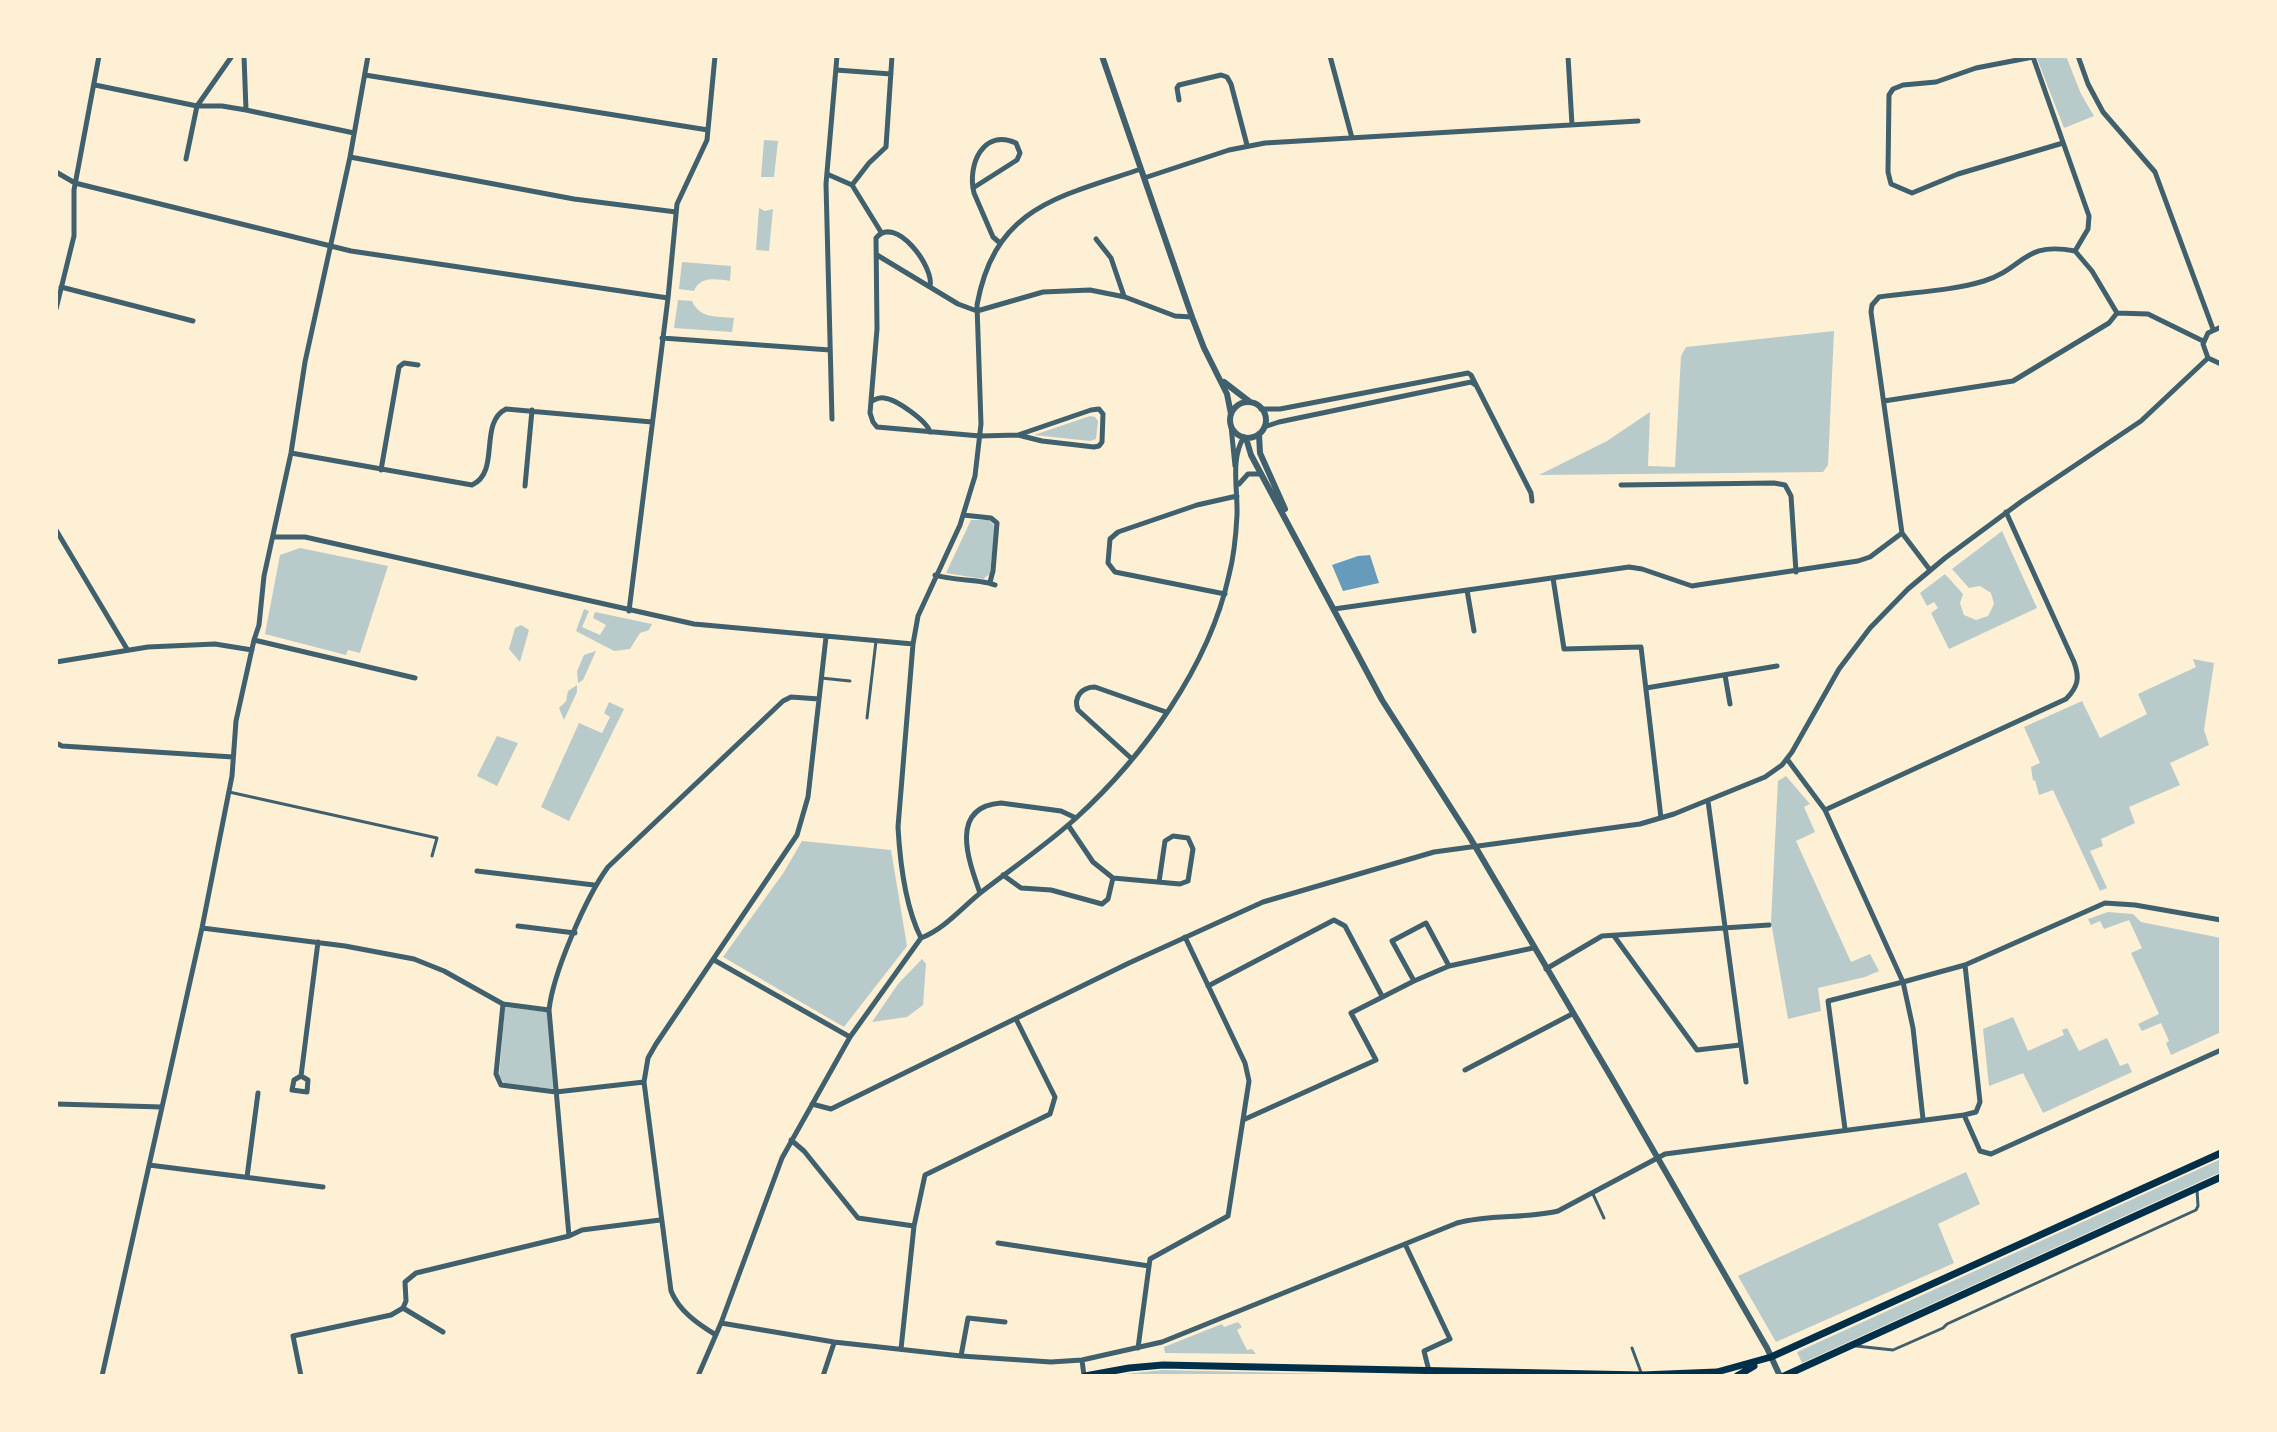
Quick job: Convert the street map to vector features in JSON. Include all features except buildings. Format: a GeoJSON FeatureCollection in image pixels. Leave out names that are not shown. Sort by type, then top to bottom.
{"type":"FeatureCollection","features":[{"type":"Feature","properties":{"kind":"main road"},"geometry":{"type":"LineString","coordinates":[[1737,1376],[1769,1358],[2221,1153]]}},
{"type":"Feature","properties":{"kind":"main road"},"geometry":{"type":"LineString","coordinates":[[1782,1376],[2221,1177]]}},
{"type":"Feature","properties":{"kind":"main road"},"geometry":{"type":"LineString","coordinates":[[1085,1376],[1163,1365],[1717,1374],[1769,1358]]}},
{"type":"Feature","properties":{"kind":"street"},"geometry":{"type":"LineString","coordinates":[[56,309],[74,236],[75,183],[99,56]]}},
{"type":"Feature","properties":{"kind":"street"},"geometry":{"type":"LineString","coordinates":[[186,159],[197,106],[232,56]]}},
{"type":"Feature","properties":{"kind":"street"},"geometry":{"type":"LineString","coordinates":[[244,56],[246,110]]}},
{"type":"Feature","properties":{"kind":"street"},"geometry":{"type":"LineString","coordinates":[[102,1376],[202,928],[229,792],[236,723],[260,622],[264,576],[368,56]]}},
{"type":"Feature","properties":{"kind":"street"},"geometry":{"type":"LineString","coordinates":[[629,611],[676,212],[680,195],[703,149],[708,130],[715,56]]}},
{"type":"Feature","properties":{"kind":"street"},"geometry":{"type":"LineString","coordinates":[[832,419],[826,174],[837,56]]}},
{"type":"Feature","properties":{"kind":"street"},"geometry":{"type":"LineString","coordinates":[[852,185],[886,147],[892,56]]}},
{"type":"Feature","properties":{"kind":"street"},"geometry":{"type":"LineString","coordinates":[[698,1376],[791,1140],[850,1037],[921,938],[933,933],[1068,825],[1132,759],[1166,712],[1208,641],[1225,594],[1235,539],[1237,492],[1231,414],[1221,379],[1210,362],[1192,317],[1102,56]]}},
{"type":"Feature","properties":{"kind":"street"},"geometry":{"type":"LineString","coordinates":[[1330,56],[1352,138]]}},
{"type":"Feature","properties":{"kind":"street"},"geometry":{"type":"LineString","coordinates":[[1568,56],[1572,125]]}},
{"type":"Feature","properties":{"kind":"street"},"geometry":{"type":"LineString","coordinates":[[2063,143],[1958,174],[1912,193],[1891,184],[1888,172],[1889,95],[1893,89],[1903,85],[1936,82],[1976,68],[2032,56],[2063,143],[2089,216],[2088,229],[2075,251]]}},
{"type":"Feature","properties":{"kind":"street"},"geometry":{"type":"LineString","coordinates":[[2078,56],[2103,112],[2153,168],[2213,329]]}},
{"type":"Feature","properties":{"kind":"street"},"geometry":{"type":"LineString","coordinates":[[836,70],[891,74]]}},
{"type":"Feature","properties":{"kind":"street"},"geometry":{"type":"LineString","coordinates":[[365,75],[708,130]]}},
{"type":"Feature","properties":{"kind":"street"},"geometry":{"type":"LineString","coordinates":[[1179,100],[1179,85],[1221,75],[1227,77],[1247,145]]}},
{"type":"Feature","properties":{"kind":"street"},"geometry":{"type":"LineString","coordinates":[[95,85],[197,106],[246,110],[354,133]]}},
{"type":"Feature","properties":{"kind":"street"},"geometry":{"type":"LineString","coordinates":[[1144,178],[1247,145],[1638,121]]}},
{"type":"Feature","properties":{"kind":"street"},"geometry":{"type":"LineString","coordinates":[[973,188],[1017,160],[1020,153],[1016,143],[994,141],[981,147],[973,173],[973,188],[993,237],[1000,243]]}},
{"type":"Feature","properties":{"kind":"street"},"geometry":{"type":"LineString","coordinates":[[350,157],[574,199],[676,212]]}},
{"type":"Feature","properties":{"kind":"street"},"geometry":{"type":"LineString","coordinates":[[921,938],[912,916],[899,852],[898,827],[913,644],[918,616],[963,515],[975,476],[980,436],[977,311],[984,273],[1000,243],[1024,216],[1060,196],[1141,169]]}},
{"type":"Feature","properties":{"kind":"street"},"geometry":{"type":"LineString","coordinates":[[56,172],[75,183],[351,251],[668,298]]}},
{"type":"Feature","properties":{"kind":"street"},"geometry":{"type":"LineString","coordinates":[[826,174],[852,185],[881,232]]}},
{"type":"Feature","properties":{"kind":"street"},"geometry":{"type":"LineString","coordinates":[[930,287],[931,277],[913,248],[896,233],[881,232],[876,238],[877,329],[871,418],[877,427],[980,436],[1018,435],[1097,447],[1102,442],[1103,414],[1099,409],[1091,410],[1018,435]]}},
{"type":"Feature","properties":{"kind":"street"},"geometry":{"type":"LineString","coordinates":[[1096,239],[1109,253],[1125,297]]}},
{"type":"Feature","properties":{"kind":"street"},"geometry":{"type":"LineString","coordinates":[[1930,570],[1902,533],[1871,312],[1877,298],[1982,281],[2000,274],[2038,249],[2062,248],[2075,251],[2092,271],[2117,313]]}},
{"type":"Feature","properties":{"kind":"street"},"geometry":{"type":"LineString","coordinates":[[877,255],[958,304],[977,311],[1043,292],[1090,290],[1125,297],[1175,316],[1192,317]]}},
{"type":"Feature","properties":{"kind":"street"},"geometry":{"type":"LineString","coordinates":[[61,287],[193,321]]}},
{"type":"Feature","properties":{"kind":"street"},"geometry":{"type":"LineString","coordinates":[[2117,313],[2148,314],[2203,341]]}},
{"type":"Feature","properties":{"kind":"street"},"geometry":{"type":"LineString","coordinates":[[1884,401],[2013,381],[2109,323],[2117,313]]}},
{"type":"Feature","properties":{"kind":"street"},"geometry":{"type":"LineString","coordinates":[[2221,327],[2213,329],[2203,341],[2208,358],[2221,364]]}},
{"type":"Feature","properties":{"kind":"street"},"geometry":{"type":"LineString","coordinates":[[662,338],[830,350]]}},
{"type":"Feature","properties":{"kind":"street"},"geometry":{"type":"LineString","coordinates":[[812,1104],[831,1109],[1185,937],[1243,910],[1303,888],[1434,852],[1640,824],[1708,801],[1765,777],[1787,759],[1847,659],[1879,619],[1930,570],[2006,512],[2141,421],[2208,358]]}},
{"type":"Feature","properties":{"kind":"street"},"geometry":{"type":"LineString","coordinates":[[381,470],[399,367],[402,364],[418,365]]}},
{"type":"Feature","properties":{"kind":"street"},"geometry":{"type":"LineString","coordinates":[[1221,379],[1261,409],[1280,409],[1463,372],[1471,375],[1531,493],[1532,501]]}},
{"type":"Feature","properties":{"kind":"street"},"geometry":{"type":"LineString","coordinates":[[1236,471],[1239,447],[1245,437],[1279,422],[1471,382],[1476,385]]}},
{"type":"Feature","properties":{"kind":"street"},"geometry":{"type":"LineString","coordinates":[[871,402],[882,397],[891,400],[926,421],[930,432]]}},
{"type":"Feature","properties":{"kind":"street"},"geometry":{"type":"LineString","coordinates":[[1231,414],[1238,405],[1250,402]]}},
{"type":"Feature","properties":{"kind":"street"},"geometry":{"type":"LineString","coordinates":[[291,453],[466,485],[477,483],[485,473],[496,416],[513,408],[652,422]]}},
{"type":"Feature","properties":{"kind":"street"},"geometry":{"type":"LineString","coordinates":[[1261,409],[1265,418],[1260,453],[1292,528]]}},
{"type":"Feature","properties":{"kind":"street"},"geometry":{"type":"LineString","coordinates":[[525,486],[532,410]]}},
{"type":"Feature","properties":{"kind":"street"},"geometry":{"type":"LineString","coordinates":[[1231,426],[1235,433],[1245,437],[1261,474],[1382,700],[1474,845],[1782,1376]]}},
{"type":"Feature","properties":{"kind":"street"},"geometry":{"type":"LineString","coordinates":[[1225,594],[1115,572],[1108,563],[1110,539],[1118,532],[1237,492],[1244,476],[1261,474]]}},
{"type":"Feature","properties":{"kind":"street"},"geometry":{"type":"LineString","coordinates":[[1621,485],[1629,482],[1785,485],[1791,496],[1796,572]]}},
{"type":"Feature","properties":{"kind":"street"},"geometry":{"type":"LineString","coordinates":[[1825,810],[2052,706],[2066,699],[2076,687],[2079,677],[2074,662],[2006,512]]}},
{"type":"Feature","properties":{"kind":"street"},"geometry":{"type":"LineString","coordinates":[[935,575],[993,584],[997,523],[991,518],[963,515]]}},
{"type":"Feature","properties":{"kind":"street"},"geometry":{"type":"LineString","coordinates":[[56,530],[127,649]]}},
{"type":"Feature","properties":{"kind":"street"},"geometry":{"type":"LineString","coordinates":[[1334,609],[1636,567],[1692,586],[1864,560],[1902,533]]}},
{"type":"Feature","properties":{"kind":"street"},"geometry":{"type":"LineString","coordinates":[[274,537],[305,537],[694,624],[913,644]]}},
{"type":"Feature","properties":{"kind":"street"},"geometry":{"type":"LineString","coordinates":[[1553,578],[1564,649],[1641,647],[1661,818]]}},
{"type":"Feature","properties":{"kind":"street"},"geometry":{"type":"LineString","coordinates":[[1467,590],[1474,631]]}},
{"type":"Feature","properties":{"kind":"street"},"geometry":{"type":"LineString","coordinates":[[716,1335],[683,1311],[671,1291],[644,1082],[646,1065],[651,1051],[797,835],[808,797],[826,637]]}},
{"type":"Feature","properties":{"kind":"street"},"geometry":{"type":"LineString","coordinates":[[254,640],[415,678]]}},
{"type":"Feature","properties":{"kind":"street"},"geometry":{"type":"LineString","coordinates":[[56,662],[110,655],[127,649],[215,644],[252,650]]}},
{"type":"Feature","properties":{"kind":"street"},"geometry":{"type":"LineString","coordinates":[[1646,688],[1777,666]]}},
{"type":"Feature","properties":{"kind":"street"},"geometry":{"type":"LineString","coordinates":[[1725,675],[1730,704]]}},
{"type":"Feature","properties":{"kind":"street"},"geometry":{"type":"LineString","coordinates":[[1132,759],[1078,710],[1076,703],[1079,694],[1086,688],[1095,687],[1166,712]]}},
{"type":"Feature","properties":{"kind":"street"},"geometry":{"type":"LineString","coordinates":[[569,1236],[549,1010],[554,986],[594,885],[638,837],[783,701],[791,697],[819,699]]}},
{"type":"Feature","properties":{"kind":"street"},"geometry":{"type":"LineString","coordinates":[[56,743],[62,746],[233,757]]}},
{"type":"Feature","properties":{"kind":"street"},"geometry":{"type":"LineString","coordinates":[[1787,759],[1825,810],[1903,982],[1913,1028],[1923,1119]]}},
{"type":"Feature","properties":{"kind":"street"},"geometry":{"type":"LineString","coordinates":[[1708,801],[1746,1082]]}},
{"type":"Feature","properties":{"kind":"street"},"geometry":{"type":"LineString","coordinates":[[980,893],[965,838],[967,826],[985,806],[1001,803],[1061,811],[1076,818]]}},
{"type":"Feature","properties":{"kind":"street"},"geometry":{"type":"LineString","coordinates":[[1068,825],[1093,862],[1113,878],[1180,884],[1188,881],[1193,849],[1188,838],[1173,836],[1165,841],[1159,882]]}},
{"type":"Feature","properties":{"kind":"street"},"geometry":{"type":"LineString","coordinates":[[477,871],[594,885]]}},
{"type":"Feature","properties":{"kind":"street"},"geometry":{"type":"LineString","coordinates":[[1003,875],[1021,888],[1061,892],[1099,905],[1108,899],[1113,878]]}},
{"type":"Feature","properties":{"kind":"street"},"geometry":{"type":"LineString","coordinates":[[1845,1129],[1828,1001],[1965,965],[2105,903],[2221,920]]}},
{"type":"Feature","properties":{"kind":"street"},"geometry":{"type":"LineString","coordinates":[[1208,986],[1334,920],[1345,926],[1382,996]]}},
{"type":"Feature","properties":{"kind":"street"},"geometry":{"type":"LineString","coordinates":[[1414,981],[1392,941],[1426,923],[1449,966]]}},
{"type":"Feature","properties":{"kind":"street"},"geometry":{"type":"LineString","coordinates":[[1546,969],[1602,936],[1769,925]]}},
{"type":"Feature","properties":{"kind":"street"},"geometry":{"type":"LineString","coordinates":[[518,926],[575,933]]}},
{"type":"Feature","properties":{"kind":"street"},"geometry":{"type":"LineString","coordinates":[[202,928],[318,942],[414,959],[444,971],[503,1004],[549,1010]]}},
{"type":"Feature","properties":{"kind":"street"},"geometry":{"type":"LineString","coordinates":[[1613,936],[1697,1050],[1740,1045]]}},
{"type":"Feature","properties":{"kind":"street"},"geometry":{"type":"LineString","coordinates":[[1138,1348],[1150,1259],[1228,1216],[1248,1071],[1185,937]]}},
{"type":"Feature","properties":{"kind":"street"},"geometry":{"type":"LineString","coordinates":[[301,1076],[318,942]]}},
{"type":"Feature","properties":{"kind":"street"},"geometry":{"type":"LineString","coordinates":[[1242,1121],[1376,1060],[1351,1013],[1449,966],[1533,948]]}},
{"type":"Feature","properties":{"kind":"street"},"geometry":{"type":"LineString","coordinates":[[714,960],[850,1037]]}},
{"type":"Feature","properties":{"kind":"street"},"geometry":{"type":"LineString","coordinates":[[721,1323],[834,1342],[961,1356],[1051,1362],[1082,1360],[1138,1348],[1194,1329],[1470,1219],[1558,1211],[1665,1154],[1976,1112],[1980,1102],[1965,965]]}},
{"type":"Feature","properties":{"kind":"street"},"geometry":{"type":"LineString","coordinates":[[503,1004],[496,1074],[498,1083],[504,1087],[556,1092],[644,1082]]}},
{"type":"Feature","properties":{"kind":"street"},"geometry":{"type":"LineString","coordinates":[[1465,1070],[1572,1014]]}},
{"type":"Feature","properties":{"kind":"street"},"geometry":{"type":"LineString","coordinates":[[901,1349],[914,1226],[925,1175],[1050,1114],[1054,1107],[1055,1097],[1016,1019]]}},
{"type":"Feature","properties":{"kind":"street"},"geometry":{"type":"LineString","coordinates":[[1964,1115],[1980,1151],[1991,1154],[2221,1050]]}},
{"type":"Feature","properties":{"kind":"street"},"geometry":{"type":"LineString","coordinates":[[247,1177],[258,1093]]}},
{"type":"Feature","properties":{"kind":"street"},"geometry":{"type":"LineString","coordinates":[[56,1104],[162,1107]]}},
{"type":"Feature","properties":{"kind":"street"},"geometry":{"type":"LineString","coordinates":[[791,1140],[804,1151],[858,1218],[914,1226]]}},
{"type":"Feature","properties":{"kind":"street"},"geometry":{"type":"LineString","coordinates":[[149,1165],[323,1187]]}},
{"type":"Feature","properties":{"kind":"street"},"geometry":{"type":"LineString","coordinates":[[301,1376],[293,1336],[391,1315],[403,1308],[406,1301],[405,1282],[412,1275],[569,1236],[582,1230],[660,1220]]}},
{"type":"Feature","properties":{"kind":"street"},"geometry":{"type":"LineString","coordinates":[[998,1243],[1149,1266]]}},
{"type":"Feature","properties":{"kind":"street"},"geometry":{"type":"LineString","coordinates":[[1405,1244],[1450,1339],[1424,1351],[1429,1371]]}},
{"type":"Feature","properties":{"kind":"street"},"geometry":{"type":"LineString","coordinates":[[403,1308],[443,1332]]}},
{"type":"Feature","properties":{"kind":"street"},"geometry":{"type":"LineString","coordinates":[[961,1356],[968,1318],[1005,1322]]}},
{"type":"Feature","properties":{"kind":"street"},"geometry":{"type":"LineString","coordinates":[[823,1376],[834,1342]]}},
{"type":"Feature","properties":{"kind":"street"},"geometry":{"type":"LineString","coordinates":[[1082,1360],[1085,1376]]}},
{"type":"Feature","properties":{"kind":"lane"},"geometry":{"type":"LineString","coordinates":[[867,718],[876,641]]}},
{"type":"Feature","properties":{"kind":"lane"},"geometry":{"type":"LineString","coordinates":[[821,678],[850,681]]}},
{"type":"Feature","properties":{"kind":"lane"},"geometry":{"type":"LineString","coordinates":[[229,792],[437,838],[432,856]]}},
{"type":"Feature","properties":{"kind":"lane"},"geometry":{"type":"LineString","coordinates":[[1852,1345],[1893,1350],[1943,1328],[2196,1210],[2196,1188]]}},
{"type":"Feature","properties":{"kind":"lane"},"geometry":{"type":"LineString","coordinates":[[1593,1194],[1604,1218]]}},
{"type":"Feature","properties":{"kind":"lane"},"geometry":{"type":"LineString","coordinates":[[1632,1348],[1642,1375]]}},
{"type":"Feature","properties":{"kind":"shaded area"},"geometry":{"type":"Polygon","coordinates":[[[2036,56],[2066,56],[2081,94],[2094,116],[2064,128],[2036,56]]]}},
{"type":"Feature","properties":{"kind":"shaded area"},"geometry":{"type":"Polygon","coordinates":[[[764,140],[778,141],[774,177],[761,177],[764,140]]]}},
{"type":"Feature","properties":{"kind":"shaded area"},"geometry":{"type":"Polygon","coordinates":[[[759,208],[765,211],[773,209],[769,251],[756,250],[759,208]]]}},
{"type":"Feature","properties":{"kind":"shaded area"},"geometry":{"type":"Polygon","coordinates":[[[682,262],[731,266],[730,281],[709,280],[700,283],[694,291],[679,289],[682,262]]]}},
{"type":"Feature","properties":{"kind":"shaded area"},"geometry":{"type":"Polygon","coordinates":[[[678,300],[692,301],[699,311],[709,316],[734,318],[732,332],[674,328],[678,300]]]}},
{"type":"Feature","properties":{"kind":"shaded area"},"geometry":{"type":"Polygon","coordinates":[[[1834,331],[1828,465],[1823,472],[1539,475],[1607,441],[1650,412],[1648,466],[1675,467],[1681,356],[1686,347],[1834,331]]]}},
{"type":"Feature","properties":{"kind":"shaded area"},"geometry":{"type":"Polygon","coordinates":[[[1090,416],[1098,421],[1096,439],[1034,435],[1090,416]]]}},
{"type":"Feature","properties":{"kind":"shaded area"},"geometry":{"type":"Polygon","coordinates":[[[971,520],[989,520],[995,526],[990,574],[983,579],[946,573],[971,520]]]}},
{"type":"Feature","properties":{"kind":"shaded area"},"geometry":{"type":"Polygon","coordinates":[[[2002,531],[2037,608],[1949,649],[1931,613],[1938,608],[1934,602],[1927,606],[1920,593],[1945,574],[1963,594],[1960,603],[1964,615],[1976,620],[1988,616],[1994,604],[1991,593],[1980,586],[1969,588],[1952,569],[2002,531]]]}},
{"type":"Feature","properties":{"kind":"shaded area"},"geometry":{"type":"Polygon","coordinates":[[[300,548],[388,566],[360,653],[348,650],[346,655],[265,634],[280,555],[300,548]]]}},
{"type":"Feature","properties":{"kind":"shaded area"},"geometry":{"type":"Polygon","coordinates":[[[584,609],[589,611],[582,627],[600,635],[606,625],[593,618],[595,612],[652,624],[649,630],[640,633],[630,649],[614,651],[576,631],[584,609]]]}},
{"type":"Feature","properties":{"kind":"shaded area"},"geometry":{"type":"Polygon","coordinates":[[[521,625],[529,630],[520,662],[509,649],[515,628],[521,625]]]}},
{"type":"Feature","properties":{"kind":"shaded area"},"geometry":{"type":"Polygon","coordinates":[[[596,651],[583,680],[578,683],[577,671],[584,655],[596,651]]]}},
{"type":"Feature","properties":{"kind":"shaded area"},"geometry":{"type":"Polygon","coordinates":[[[2193,659],[2214,663],[2204,730],[2209,745],[2170,763],[2180,785],[2129,807],[2135,823],[2101,839],[2103,846],[2090,851],[2107,888],[2100,891],[2053,790],[2039,795],[2031,767],[2040,763],[2024,727],[2082,701],[2100,738],[2147,714],[2138,694],[2196,667],[2193,659]]]}},
{"type":"Feature","properties":{"kind":"shaded area"},"geometry":{"type":"Polygon","coordinates":[[[577,685],[577,692],[564,720],[559,708],[566,701],[568,691],[577,685]]]}},
{"type":"Feature","properties":{"kind":"shaded area"},"geometry":{"type":"Polygon","coordinates":[[[609,702],[624,709],[569,821],[541,807],[579,723],[602,733],[610,717],[604,713],[609,702]]]}},
{"type":"Feature","properties":{"kind":"shaded area"},"geometry":{"type":"Polygon","coordinates":[[[497,736],[518,743],[497,786],[477,776],[497,736]]]}},
{"type":"Feature","properties":{"kind":"shaded area"},"geometry":{"type":"Polygon","coordinates":[[[1786,776],[1810,804],[1804,807],[1815,832],[1796,841],[1851,962],[1870,954],[1879,971],[1818,988],[1821,1011],[1788,1019],[1771,922],[1778,781],[1786,776]]]}},
{"type":"Feature","properties":{"kind":"shaded area"},"geometry":{"type":"Polygon","coordinates":[[[802,841],[891,850],[907,946],[844,1027],[723,957],[784,872],[802,841]]]}},
{"type":"Feature","properties":{"kind":"shaded area"},"geometry":{"type":"Polygon","coordinates":[[[2108,912],[2133,914],[2141,922],[2221,938],[2221,1032],[2171,1055],[2161,1023],[2142,1031],[2138,1024],[2159,1014],[2131,953],[2142,948],[2129,920],[2104,929],[2100,921],[2091,925],[2088,919],[2108,912]]]}},
{"type":"Feature","properties":{"kind":"shaded area"},"geometry":{"type":"Polygon","coordinates":[[[922,959],[926,964],[923,1005],[907,1017],[872,1022],[898,984],[922,959]]]}},
{"type":"Feature","properties":{"kind":"shaded area"},"geometry":{"type":"Polygon","coordinates":[[[505,1007],[547,1012],[554,1089],[505,1084],[499,1076],[505,1007]]]}},
{"type":"Feature","properties":{"kind":"shaded area"},"geometry":{"type":"Polygon","coordinates":[[[2013,1017],[2028,1051],[2064,1035],[2062,1030],[2067,1028],[2079,1051],[2107,1038],[2120,1066],[2128,1063],[2132,1072],[2043,1113],[2023,1073],[1989,1086],[1983,1029],[2013,1017]]]}},
{"type":"Feature","properties":{"kind":"shaded area"},"geometry":{"type":"Polygon","coordinates":[[[2221,1159],[2221,1172],[1802,1363],[1797,1352],[2221,1159]]]}},
{"type":"Feature","properties":{"kind":"shaded area"},"geometry":{"type":"Polygon","coordinates":[[[1966,1172],[1980,1204],[1938,1224],[1954,1263],[1776,1342],[1738,1276],[1966,1172]]]}},
{"type":"Feature","properties":{"kind":"shaded area"},"geometry":{"type":"Polygon","coordinates":[[[1238,1322],[1242,1327],[1237,1330],[1247,1350],[1252,1349],[1256,1354],[1165,1353],[1164,1347],[1222,1324],[1224,1327],[1238,1322]]]}},
{"type":"Feature","properties":{"kind":"shaded area"},"geometry":{"type":"Polygon","coordinates":[[[1163,1370],[1421,1376],[1106,1376],[1163,1370]]]}},
{"type":"Feature","properties":{"kind":"water"},"geometry":{"type":"Polygon","coordinates":[[[1370,555],[1379,583],[1343,591],[1332,565],[1370,555]]]}}]}
